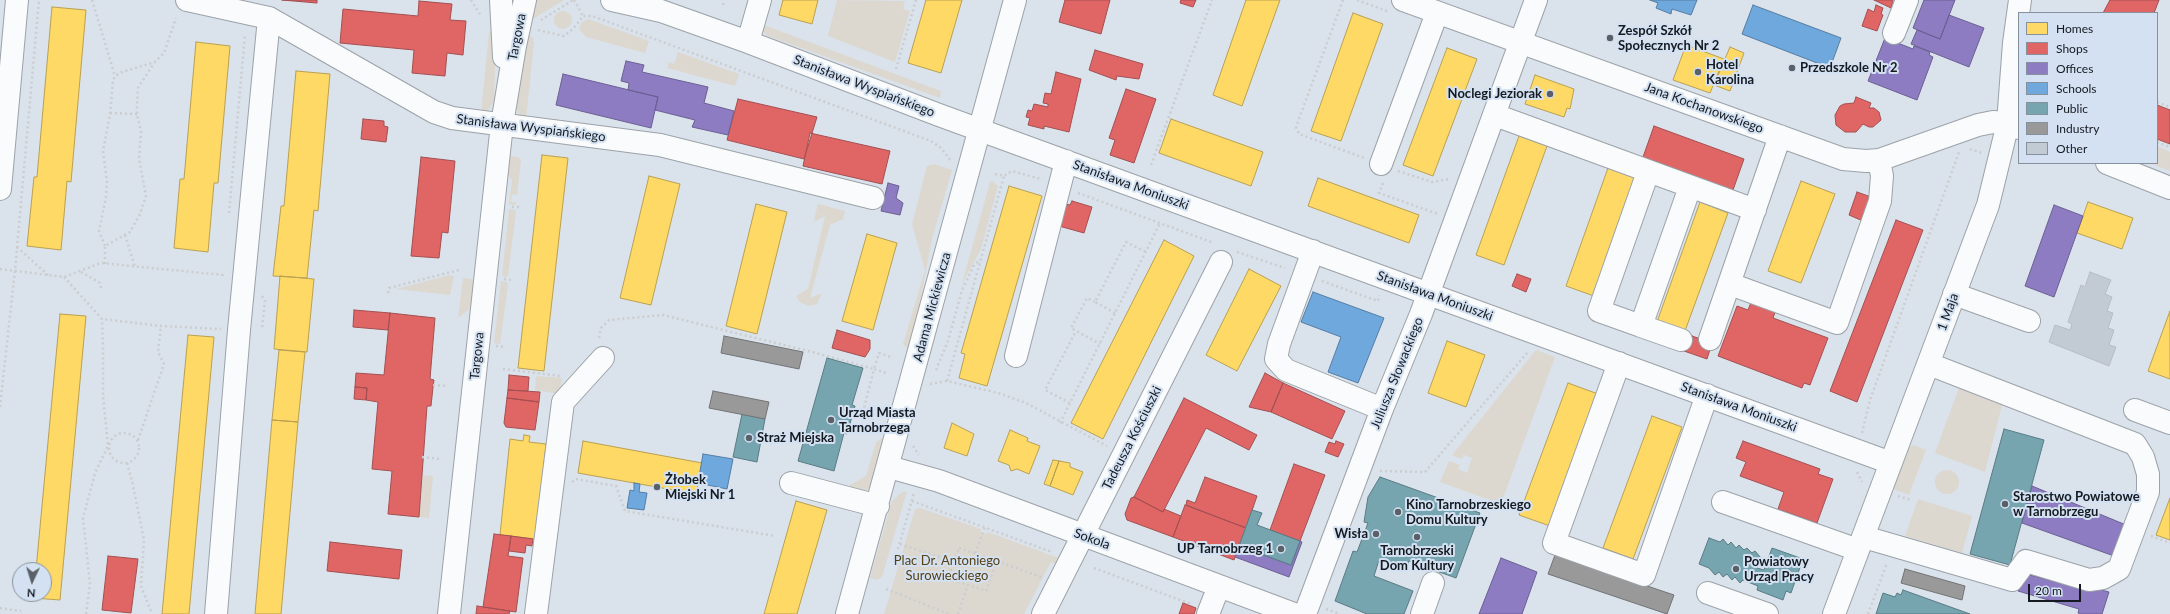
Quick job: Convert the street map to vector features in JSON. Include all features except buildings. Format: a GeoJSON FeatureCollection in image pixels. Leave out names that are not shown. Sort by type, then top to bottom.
{"type":"FeatureCollection","features":[{"type":"Feature","properties":{"kind":"street"},"geometry":{"type":"LineString","coordinates":[[0,189],[17,0]]}},
{"type":"Feature","properties":{"kind":"street","name":"Stanisława Wyspiańskiego"},"geometry":{"type":"LineString","coordinates":[[187,0],[269,18],[434,112],[452,118],[660,145],[873,198]]}},
{"type":"Feature","properties":{"kind":"street","name":"Targowa"},"geometry":{"type":"LineString","coordinates":[[501,0],[506,98]]}},
{"type":"Feature","properties":{"kind":"street","name":"Targowa"},"geometry":{"type":"LineString","coordinates":[[449,614],[502,124],[515,46],[525,0]]}},
{"type":"Feature","properties":{"kind":"street","name":"Stanisława Wyspiańskiego"},"geometry":{"type":"LineString","coordinates":[[612,0],[661,11],[748,42],[980,130]]}},
{"type":"Feature","properties":{"kind":"street","name":"Stanisława Wyspiańskiego"},"geometry":{"type":"LineString","coordinates":[[642,0],[661,11]]}},
{"type":"Feature","properties":{"kind":"street"},"geometry":{"type":"LineString","coordinates":[[748,42],[760,0]]}},
{"type":"Feature","properties":{"kind":"street","name":"Adama Mickiewicza"},"geometry":{"type":"LineString","coordinates":[[847,614],[889,467],[1015,0]]}},
{"type":"Feature","properties":{"kind":"street","name":"Jana Kochanowskiego"},"geometry":{"type":"LineString","coordinates":[[1403,0],[1843,159],[1866,161],[1879,160],[1978,125],[1994,122],[2013,126]]}},
{"type":"Feature","properties":{"kind":"street","name":"Juliusza Słowackiego"},"geometry":{"type":"LineString","coordinates":[[1305,614],[1382,409],[1428,293],[1536,0]]}},
{"type":"Feature","properties":{"kind":"street"},"geometry":{"type":"LineString","coordinates":[[1894,33],[1907,0]]}},
{"type":"Feature","properties":{"kind":"street","name":"1 Maja"},"geometry":{"type":"LineString","coordinates":[[2018,12],[2020,0]]}},
{"type":"Feature","properties":{"kind":"street"},"geometry":{"type":"LineString","coordinates":[[1384,166],[1437,12]]}},
{"type":"Feature","properties":{"kind":"street","name":"1 Maja"},"geometry":{"type":"LineString","coordinates":[[1834,614],[1988,205],[2013,126],[2014,43],[2018,14]]}},
{"type":"Feature","properties":{"kind":"street"},"geometry":{"type":"LineString","coordinates":[[216,614],[239,330],[269,18]]}},
{"type":"Feature","properties":{"kind":"street"},"geometry":{"type":"LineString","coordinates":[[1494,116],[1755,210]]}},
{"type":"Feature","properties":{"kind":"street","name":"Stanisława Moniuszki"},"geometry":{"type":"LineString","coordinates":[[980,130],[1890,463]]}},
{"type":"Feature","properties":{"kind":"street"},"geometry":{"type":"LineString","coordinates":[[1710,339],[1780,136]]}},
{"type":"Feature","properties":{"kind":"street"},"geometry":{"type":"LineString","coordinates":[[1730,284],[1837,323],[1880,201],[1882,176],[1879,160]]}},
{"type":"Feature","properties":{"kind":"street"},"geometry":{"type":"LineString","coordinates":[[1016,356],[1066,161]]}},
{"type":"Feature","properties":{"kind":"street"},"geometry":{"type":"LineString","coordinates":[[2110,164],[2170,188]]}},
{"type":"Feature","properties":{"kind":"street"},"geometry":{"type":"LineString","coordinates":[[1648,172],[1599,311],[1681,340]]}},
{"type":"Feature","properties":{"kind":"street"},"geometry":{"type":"LineString","coordinates":[[1641,326],[1690,187]]}},
{"type":"Feature","properties":{"kind":"street"},"geometry":{"type":"LineString","coordinates":[[1313,251],[1279,344],[1276,359],[1286,370],[1382,409]]}},
{"type":"Feature","properties":{"kind":"street","name":"Tadeusza Kościuszki"},"geometry":{"type":"LineString","coordinates":[[1043,614],[1225,253]]}},
{"type":"Feature","properties":{"kind":"street"},"geometry":{"type":"LineString","coordinates":[[1954,294],[2029,321]]}},
{"type":"Feature","properties":{"kind":"street"},"geometry":{"type":"LineString","coordinates":[[536,614],[563,402],[601,349]]}},
{"type":"Feature","properties":{"kind":"street"},"geometry":{"type":"LineString","coordinates":[[1619,363],[1554,543],[1644,574],[1707,395]]}},
{"type":"Feature","properties":{"kind":"street"},"geometry":{"type":"LineString","coordinates":[[1724,502],[1861,544],[1894,546],[2012,580],[2026,561],[2089,580],[2104,578],[2119,569],[2148,492],[2148,474],[2136,444],[1929,364]]}},
{"type":"Feature","properties":{"kind":"street"},"geometry":{"type":"LineString","coordinates":[[2136,410],[2170,423]]}},
{"type":"Feature","properties":{"kind":"street","name":"Sokola"},"geometry":{"type":"LineString","coordinates":[[889,467],[938,482],[1294,614]]}},
{"type":"Feature","properties":{"kind":"street"},"geometry":{"type":"LineString","coordinates":[[791,483],[878,506]]}},
{"type":"Feature","properties":{"kind":"street"},"geometry":{"type":"LineString","coordinates":[[1422,614],[1433,583]]}},
{"type":"Feature","properties":{"kind":"street"},"geometry":{"type":"LineString","coordinates":[[1208,613],[1219,586]]}},
{"type":"Feature","properties":{"kind":"street"},"geometry":{"type":"LineString","coordinates":[[1708,593],[1767,614]]}},
{"type":"Feature","properties":{"kind":"path"},"geometry":{"type":"LineString","coordinates":[[0,407],[15,270],[39,0]]}},
{"type":"Feature","properties":{"kind":"path"},"geometry":{"type":"LineString","coordinates":[[92,0],[115,76],[110,89],[110,113],[103,151],[108,181],[99,231],[105,246],[105,264]]}},
{"type":"Feature","properties":{"kind":"path"},"geometry":{"type":"LineString","coordinates":[[538,21],[574,0],[583,16]]}},
{"type":"Feature","properties":{"kind":"path"},"geometry":{"type":"LineString","coordinates":[[723,6],[724,0]]}},
{"type":"Feature","properties":{"kind":"path"},"geometry":{"type":"LineString","coordinates":[[896,69],[916,0]]}},
{"type":"Feature","properties":{"kind":"path"},"geometry":{"type":"LineString","coordinates":[[1151,165],[1212,0]]}},
{"type":"Feature","properties":{"kind":"path"},"geometry":{"type":"LineString","coordinates":[[1343,0],[1296,127],[1299,134],[1384,166],[1432,182],[1454,178]]}},
{"type":"Feature","properties":{"kind":"path"},"geometry":{"type":"LineString","coordinates":[[537,26],[536,30],[564,36],[574,28],[583,16]]}},
{"type":"Feature","properties":{"kind":"path"},"geometry":{"type":"LineString","coordinates":[[583,16],[592,16],[651,36],[731,68],[931,141],[941,148],[951,161],[955,162]]}},
{"type":"Feature","properties":{"kind":"path"},"geometry":{"type":"LineString","coordinates":[[105,246],[130,232],[138,219],[146,196],[140,169],[140,131],[137,114],[138,88],[155,62],[164,53],[176,18]]}},
{"type":"Feature","properties":{"kind":"path"},"geometry":{"type":"LineString","coordinates":[[228,220],[245,35]]}},
{"type":"Feature","properties":{"kind":"path"},"geometry":{"type":"LineString","coordinates":[[115,76],[122,72],[155,62]]}},
{"type":"Feature","properties":{"kind":"path"},"geometry":{"type":"LineString","coordinates":[[2158,102],[2170,107]]}},
{"type":"Feature","properties":{"kind":"path"},"geometry":{"type":"LineString","coordinates":[[110,113],[137,114]]}},
{"type":"Feature","properties":{"kind":"path"},"geometry":{"type":"LineString","coordinates":[[2158,142],[2170,147]]}},
{"type":"Feature","properties":{"kind":"path"},"geometry":{"type":"LineString","coordinates":[[1861,435],[1870,400],[1960,147]]}},
{"type":"Feature","properties":{"kind":"path"},"geometry":{"type":"LineString","coordinates":[[1967,148],[1985,154]]}},
{"type":"Feature","properties":{"kind":"path"},"geometry":{"type":"LineString","coordinates":[[1384,166],[1379,193],[1440,215]]}},
{"type":"Feature","properties":{"kind":"path"},"geometry":{"type":"LineString","coordinates":[[947,381],[1004,176],[1012,171],[1059,186],[1160,223],[1225,253],[1304,275],[1378,301],[1381,291]]}},
{"type":"Feature","properties":{"kind":"path"},"geometry":{"type":"LineString","coordinates":[[995,174],[1004,176]]}},
{"type":"Feature","properties":{"kind":"path"},"geometry":{"type":"LineString","coordinates":[[1060,423],[1160,223]]}},
{"type":"Feature","properties":{"kind":"path"},"geometry":{"type":"LineString","coordinates":[[125,235],[135,267]]}},
{"type":"Feature","properties":{"kind":"path"},"geometry":{"type":"LineString","coordinates":[[1095,302],[1126,242],[1146,252]]}},
{"type":"Feature","properties":{"kind":"path"},"geometry":{"type":"LineString","coordinates":[[17,247],[48,275]]}},
{"type":"Feature","properties":{"kind":"path"},"geometry":{"type":"LineString","coordinates":[[933,375],[948,342],[962,290],[974,265],[981,260]]}},
{"type":"Feature","properties":{"kind":"path"},"geometry":{"type":"LineString","coordinates":[[0,269],[64,277],[101,264],[223,275],[224,267]]}},
{"type":"Feature","properties":{"kind":"path"},"geometry":{"type":"LineString","coordinates":[[388,293],[389,288],[459,270]]}},
{"type":"Feature","properties":{"kind":"path"},"geometry":{"type":"LineString","coordinates":[[80,272],[100,283],[102,291]]}},
{"type":"Feature","properties":{"kind":"path"},"geometry":{"type":"LineString","coordinates":[[64,277],[102,319],[104,345],[103,395],[108,446],[110,455],[117,462],[127,463],[138,455],[138,440],[164,364],[158,352],[161,326]]}},
{"type":"Feature","properties":{"kind":"path"},"geometry":{"type":"LineString","coordinates":[[1100,344],[1071,328],[1087,298],[1115,313]]}},
{"type":"Feature","properties":{"kind":"path"},"geometry":{"type":"LineString","coordinates":[[601,349],[601,328],[609,320],[663,315],[812,352],[886,373]]}},
{"type":"Feature","properties":{"kind":"path"},"geometry":{"type":"LineString","coordinates":[[102,319],[161,326],[239,330]]}},
{"type":"Feature","properties":{"kind":"path"},"geometry":{"type":"LineString","coordinates":[[1070,404],[1045,390],[1076,331]]}},
{"type":"Feature","properties":{"kind":"path"},"geometry":{"type":"LineString","coordinates":[[1378,471],[1425,472],[1528,351]]}},
{"type":"Feature","properties":{"kind":"path"},"geometry":{"type":"LineString","coordinates":[[873,419],[868,415],[864,408],[874,370],[879,353],[891,357]]}},
{"type":"Feature","properties":{"kind":"path"},"geometry":{"type":"LineString","coordinates":[[503,369],[564,376]]}},
{"type":"Feature","properties":{"kind":"path"},"geometry":{"type":"LineString","coordinates":[[928,390],[932,379]]}},
{"type":"Feature","properties":{"kind":"path"},"geometry":{"type":"LineString","coordinates":[[931,383],[947,381],[998,393],[1026,403],[1060,423],[1123,454]]}},
{"type":"Feature","properties":{"kind":"path"},"geometry":{"type":"LineString","coordinates":[[433,385],[448,386]]}},
{"type":"Feature","properties":{"kind":"path"},"geometry":{"type":"LineString","coordinates":[[86,614],[90,584],[83,518],[94,473],[113,437],[121,432],[131,434],[138,440]]}},
{"type":"Feature","properties":{"kind":"path"},"geometry":{"type":"LineString","coordinates":[[912,444],[924,460]]}},
{"type":"Feature","properties":{"kind":"path"},"geometry":{"type":"LineString","coordinates":[[422,457],[440,459]]}},
{"type":"Feature","properties":{"kind":"path"},"geometry":{"type":"LineString","coordinates":[[127,463],[144,540],[141,586],[152,614]]}},
{"type":"Feature","properties":{"kind":"path"},"geometry":{"type":"LineString","coordinates":[[552,488],[563,489],[576,479],[616,486],[625,511],[775,536]]}},
{"type":"Feature","properties":{"kind":"path"},"geometry":{"type":"LineString","coordinates":[[898,549],[915,488]]}},
{"type":"Feature","properties":{"kind":"path"},"geometry":{"type":"LineString","coordinates":[[912,501],[1070,559]]}},
{"type":"Feature","properties":{"kind":"path"},"geometry":{"type":"LineString","coordinates":[[975,553],[985,527]]}},
{"type":"Feature","properties":{"kind":"path"},"geometry":{"type":"LineString","coordinates":[[899,544],[954,562]]}},
{"type":"Feature","properties":{"kind":"path"},"geometry":{"type":"LineString","coordinates":[[1868,614],[1894,546]]}},
{"type":"Feature","properties":{"kind":"path"},"geometry":{"type":"LineString","coordinates":[[996,561],[986,591],[948,578],[959,548],[975,553],[996,561],[1058,585]]}},
{"type":"Feature","properties":{"kind":"path"},"geometry":{"type":"LineString","coordinates":[[1094,568],[1208,613]]}},
{"type":"Feature","properties":{"kind":"path"},"geometry":{"type":"LineString","coordinates":[[958,614],[968,585]]}},
{"type":"Feature","properties":{"kind":"path"},"geometry":{"type":"LineString","coordinates":[[886,589],[949,614]]}},
{"type":"Feature","properties":{"kind":"path"},"geometry":{"type":"LineString","coordinates":[[0,608],[21,611]]}},
{"type":"Feature","properties":{"kind":"green space"},"geometry":{"type":"Polygon","coordinates":[[[535,0],[564,0],[528,22],[535,0]]]}},
{"type":"Feature","properties":{"kind":"green space"},"geometry":{"type":"Polygon","coordinates":[[[837,0],[905,1],[903,9],[910,11],[895,62],[828,36],[837,0]]]}},
{"type":"Feature","properties":{"kind":"green space"},"geometry":{"type":"Polygon","coordinates":[[[559,11],[567,11],[572,16],[570,27],[567,29],[559,29],[554,24],[554,16],[559,11]]]}},
{"type":"Feature","properties":{"kind":"green space"},"geometry":{"type":"Polygon","coordinates":[[[588,19],[649,41],[645,53],[586,37],[579,29],[581,23],[588,19]]]}},
{"type":"Feature","properties":{"kind":"green space"},"geometry":{"type":"Polygon","coordinates":[[[761,24],[941,91],[940,98],[768,36],[763,31],[761,24]]]}},
{"type":"Feature","properties":{"kind":"green space"},"geometry":{"type":"Polygon","coordinates":[[[492,31],[496,32],[494,100],[489,109],[481,113],[489,33],[492,31]]]}},
{"type":"Feature","properties":{"kind":"green space"},"geometry":{"type":"Polygon","coordinates":[[[528,34],[533,38],[534,43],[526,119],[519,114],[515,103],[528,34]]]}},
{"type":"Feature","properties":{"kind":"green space"},"geometry":{"type":"Polygon","coordinates":[[[678,52],[739,74],[735,86],[667,68],[669,62],[674,64],[678,52]]]}},
{"type":"Feature","properties":{"kind":"green space"},"geometry":{"type":"Polygon","coordinates":[[[2158,146],[2170,152],[2170,171],[2152,164],[2158,164],[2158,146]]]}},
{"type":"Feature","properties":{"kind":"green space"},"geometry":{"type":"Polygon","coordinates":[[[507,156],[518,157],[521,160],[517,195],[512,194],[511,202],[517,203],[515,205],[509,204],[512,180],[505,171],[507,156]]]}},
{"type":"Feature","properties":{"kind":"green space"},"geometry":{"type":"Polygon","coordinates":[[[934,164],[952,170],[932,239],[912,344],[907,348],[903,344],[925,270],[912,224],[927,166],[934,164]]]}},
{"type":"Feature","properties":{"kind":"green space"},"geometry":{"type":"Polygon","coordinates":[[[992,181],[998,186],[981,249],[962,284],[990,182],[992,181]]]}},
{"type":"Feature","properties":{"kind":"green space"},"geometry":{"type":"Polygon","coordinates":[[[818,204],[845,211],[843,219],[830,225],[810,298],[820,294],[821,295],[817,304],[809,306],[800,302],[796,296],[808,289],[825,216],[816,221],[814,220],[818,204]]]}},
{"type":"Feature","properties":{"kind":"green space"},"geometry":{"type":"Polygon","coordinates":[[[509,209],[515,210],[516,212],[507,277],[502,276],[509,209]]]}},
{"type":"Feature","properties":{"kind":"green space"},"geometry":{"type":"Polygon","coordinates":[[[450,275],[454,277],[450,295],[396,289],[450,275]]]}},
{"type":"Feature","properties":{"kind":"green space"},"geometry":{"type":"Polygon","coordinates":[[[463,278],[471,279],[474,282],[471,308],[458,318],[463,278]]]}},
{"type":"Feature","properties":{"kind":"green space"},"geometry":{"type":"Polygon","coordinates":[[[501,281],[507,282],[508,285],[500,344],[494,343],[501,281]]]}},
{"type":"Feature","properties":{"kind":"green space"},"geometry":{"type":"Polygon","coordinates":[[[1536,350],[1555,357],[1501,504],[1440,482],[1449,461],[1460,465],[1458,469],[1467,473],[1472,458],[1464,455],[1462,459],[1452,455],[1536,350]]]}},
{"type":"Feature","properties":{"kind":"green space"},"geometry":{"type":"Polygon","coordinates":[[[536,376],[562,378],[560,394],[535,390],[536,376]]]}},
{"type":"Feature","properties":{"kind":"green space"},"geometry":{"type":"Polygon","coordinates":[[[1960,385],[2003,401],[1985,472],[1935,453],[1960,385]]]}},
{"type":"Feature","properties":{"kind":"green space"},"geometry":{"type":"Polygon","coordinates":[[[882,438],[886,438],[872,486],[865,492],[847,490],[850,485],[866,476],[876,442],[882,438]]]}},
{"type":"Feature","properties":{"kind":"green space"},"geometry":{"type":"Polygon","coordinates":[[[1913,445],[1926,450],[1909,495],[1893,489],[1908,448],[1913,445]]]}},
{"type":"Feature","properties":{"kind":"green space"},"geometry":{"type":"Polygon","coordinates":[[[1947,470],[1952,471],[1958,477],[1958,487],[1952,493],[1947,494],[1942,493],[1936,487],[1935,482],[1936,477],[1942,471],[1947,470]]]}},
{"type":"Feature","properties":{"kind":"green space"},"geometry":{"type":"Polygon","coordinates":[[[423,475],[433,476],[429,518],[419,517],[423,475]]]}},
{"type":"Feature","properties":{"kind":"green space"},"geometry":{"type":"Polygon","coordinates":[[[907,491],[882,577],[877,580],[870,578],[892,501],[901,493],[907,491]]]}},
{"type":"Feature","properties":{"kind":"green space"},"geometry":{"type":"Polygon","coordinates":[[[1918,499],[1972,516],[1962,553],[1905,536],[1918,499]]]}},
{"type":"Feature","properties":{"kind":"green space","name":"Plac Dr. Antoniego Surowieckiego"},"geometry":{"type":"Polygon","coordinates":[[[920,508],[981,529],[980,532],[987,534],[988,532],[1064,560],[1061,565],[1051,562],[1024,614],[884,614],[915,509],[920,508]]]}},
{"type":"Feature","properties":{"kind":"place","name":"Zespół Szkół Społecznych Nr 2"},"geometry":{"type":"Point","coordinates":[1610,38]}},
{"type":"Feature","properties":{"kind":"place","name":"Przedszkole Nr 2"},"geometry":{"type":"Point","coordinates":[1792,68]}},
{"type":"Feature","properties":{"kind":"place","name":"Hotel Karolina"},"geometry":{"type":"Point","coordinates":[1698,72]}},
{"type":"Feature","properties":{"kind":"place","name":"Noclegi Jeziorak"},"geometry":{"type":"Point","coordinates":[1550,94]}},
{"type":"Feature","properties":{"kind":"place","name":"Urząd Miasta Tarnobrzega"},"geometry":{"type":"Point","coordinates":[831,420]}},
{"type":"Feature","properties":{"kind":"place","name":"Straż Miejska"},"geometry":{"type":"Point","coordinates":[749,438]}},
{"type":"Feature","properties":{"kind":"place","name":"Żłobek Miejski Nr 1"},"geometry":{"type":"Point","coordinates":[657,487]}},
{"type":"Feature","properties":{"kind":"place","name":"Starostwo Powiatowe w Tarnobrzegu"},"geometry":{"type":"Point","coordinates":[2005,504]}},
{"type":"Feature","properties":{"kind":"place","name":"Kino Tarnobrzeskiego Domu Kultury"},"geometry":{"type":"Point","coordinates":[1398,512]}},
{"type":"Feature","properties":{"kind":"place","name":"Wisła"},"geometry":{"type":"Point","coordinates":[1376,534]}},
{"type":"Feature","properties":{"kind":"place","name":"Tarnobrzeski Dom Kultury"},"geometry":{"type":"Point","coordinates":[1417,537]}},
{"type":"Feature","properties":{"kind":"place","name":"UP Tarnobrzeg 1"},"geometry":{"type":"Point","coordinates":[1281,549]}},
{"type":"Feature","properties":{"kind":"place","name":"Powiatowy Urząd Pracy"},"geometry":{"type":"Point","coordinates":[1736,569]}}]}
